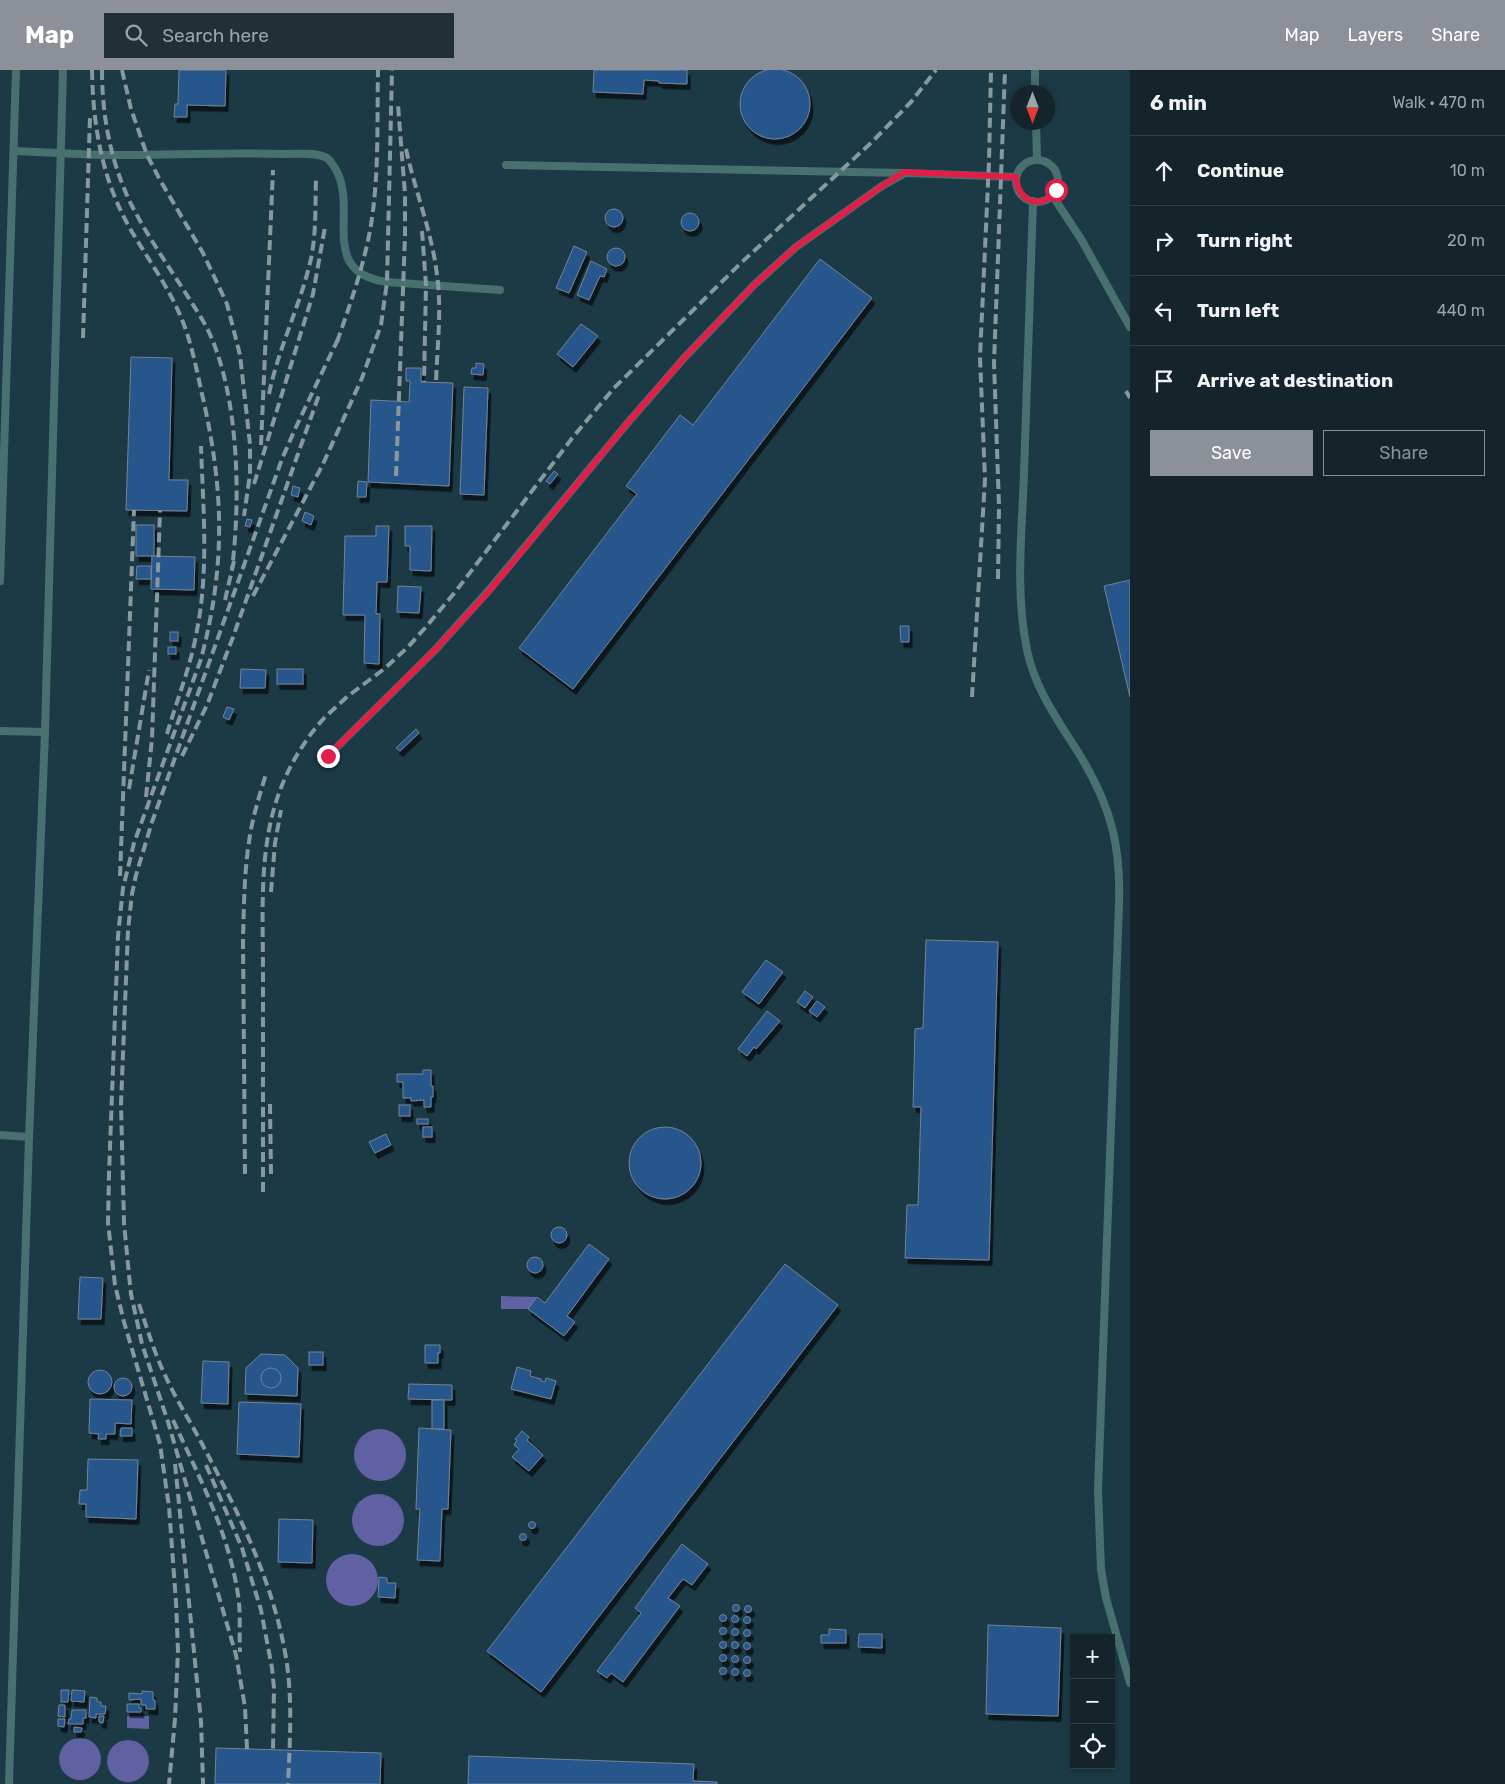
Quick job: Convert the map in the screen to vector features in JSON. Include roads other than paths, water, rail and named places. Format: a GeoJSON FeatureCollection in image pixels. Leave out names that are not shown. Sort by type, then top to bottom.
{"type":"FeatureCollection","features":[{"type":"Feature","properties":{"kind":"lane"},"geometry":{"type":"LineString","coordinates":[[0,581],[16,70]]}},
{"type":"Feature","properties":{"kind":"lane"},"geometry":{"type":"LineString","coordinates":[[9,1784],[29,1137],[45,732],[63,70]]}},
{"type":"Feature","properties":{"kind":"lane"},"geometry":{"type":"LineString","coordinates":[[1035,70],[1035,85]]}},
{"type":"Feature","properties":{"kind":"lane"},"geometry":{"type":"LineString","coordinates":[[1036,130],[1037,160]]}},
{"type":"Feature","properties":{"kind":"lane"},"geometry":{"type":"LineString","coordinates":[[14,151],[101,155],[274,154],[326,157],[339,175],[342,188],[345,251],[351,265],[359,273],[377,281],[500,290]]}},
{"type":"Feature","properties":{"kind":"lane"},"geometry":{"type":"LineString","coordinates":[[1037,160],[1044,161],[1055,170],[1058,183],[1052,195],[1043,200],[1033,201],[1022,196],[1018,190],[1016,177],[1023,164],[1037,160]]}},
{"type":"Feature","properties":{"kind":"lane"},"geometry":{"type":"LineString","coordinates":[[506,165],[904,172],[1016,177]]}},
{"type":"Feature","properties":{"kind":"lane"},"geometry":{"type":"LineString","coordinates":[[328,756],[435,650],[490,590],[625,426],[732,306],[796,247],[904,172]]}},
{"type":"Feature","properties":{"kind":"lane"},"geometry":{"type":"LineString","coordinates":[[1052,195],[1081,239],[1130,327]]}},
{"type":"Feature","properties":{"kind":"lane"},"geometry":{"type":"LineString","coordinates":[[1033,201],[1021,615],[1027,652],[1040,688],[1101,796],[1113,830],[1119,864],[1119,924],[1098,1498],[1101,1570],[1108,1606],[1130,1683]]}},
{"type":"Feature","properties":{"kind":"lane"},"geometry":{"type":"LineString","coordinates":[[0,731],[45,732]]}},
{"type":"Feature","properties":{"kind":"lane"},"geometry":{"type":"LineString","coordinates":[[0,1135],[29,1137]]}},
{"type":"Feature","properties":{"kind":"water"},"geometry":{"type":"Polygon","coordinates":[[[501,1296],[537,1297],[528,1309],[501,1309],[501,1296]]]}},
{"type":"Feature","properties":{"kind":"water"},"geometry":{"type":"Polygon","coordinates":[[[380,1429],[394,1433],[402,1441],[406,1455],[402,1469],[394,1477],[380,1481],[366,1477],[358,1469],[354,1455],[358,1441],[366,1433],[380,1429]]]}},
{"type":"Feature","properties":{"kind":"water"},"geometry":{"type":"Polygon","coordinates":[[[378,1494],[392,1498],[400,1506],[404,1520],[400,1534],[392,1542],[378,1546],[364,1542],[356,1534],[352,1520],[356,1506],[364,1498],[378,1494]]]}},
{"type":"Feature","properties":{"kind":"water"},"geometry":{"type":"Polygon","coordinates":[[[347,1554],[357,1554],[366,1558],[374,1566],[378,1580],[374,1594],[366,1602],[357,1606],[347,1606],[338,1602],[330,1594],[326,1585],[326,1575],[330,1566],[338,1558],[347,1554]]]}},
{"type":"Feature","properties":{"kind":"water"},"geometry":{"type":"Polygon","coordinates":[[[127,1716],[149,1716],[149,1729],[127,1728],[127,1716]]]}},
{"type":"Feature","properties":{"kind":"water"},"geometry":{"type":"Polygon","coordinates":[[[84,1738],[92,1741],[98,1747],[101,1759],[98,1771],[92,1777],[76,1780],[68,1777],[62,1771],[59,1755],[62,1747],[68,1741],[84,1738]]]}},
{"type":"Feature","properties":{"kind":"water"},"geometry":{"type":"Polygon","coordinates":[[[132,1740],[140,1743],[146,1749],[149,1761],[146,1773],[140,1779],[124,1782],[116,1779],[110,1773],[107,1757],[110,1749],[116,1743],[132,1740]]]}},
{"type":"Feature","properties":{"kind":"railway"},"geometry":{"type":"LineString","coordinates":[[92,70],[94,110],[100,148],[111,186],[127,223],[174,303],[184,324],[190,344],[209,429],[218,495],[218,559],[209,625],[201,659],[134,843],[123,888],[118,936],[108,1223],[115,1285],[160,1444],[169,1507],[178,1650],[175,1719],[169,1784]]}},
{"type":"Feature","properties":{"kind":"railway"},"geometry":{"type":"LineString","coordinates":[[102,70],[106,123],[118,174],[132,206],[149,237],[206,326],[217,352],[225,381],[235,445],[236,510],[232,569]]}},
{"type":"Feature","properties":{"kind":"railway"},"geometry":{"type":"LineString","coordinates":[[122,70],[131,109],[147,155],[203,253],[227,304],[240,355],[250,444],[250,474],[244,516]]}},
{"type":"Feature","properties":{"kind":"railway"},"geometry":{"type":"LineString","coordinates":[[337,342],[362,265],[372,218],[377,163],[378,70]]}},
{"type":"Feature","properties":{"kind":"railway"},"geometry":{"type":"LineString","coordinates":[[253,596],[323,464],[362,378],[381,325],[387,282],[392,70]]}},
{"type":"Feature","properties":{"kind":"railway"},"geometry":{"type":"LineString","coordinates":[[263,1192],[263,880],[270,825],[278,795],[298,753],[326,716],[348,696],[384,669],[425,628],[456,591],[573,437],[614,388],[742,262],[873,141],[911,102],[936,70]]}},
{"type":"Feature","properties":{"kind":"railway"},"geometry":{"type":"LineString","coordinates":[[972,697],[985,479],[980,357],[989,162],[991,70]]}},
{"type":"Feature","properties":{"kind":"railway"},"geometry":{"type":"LineString","coordinates":[[998,579],[999,506],[994,363],[1005,70]]}},
{"type":"Feature","properties":{"kind":"railway"},"geometry":{"type":"LineString","coordinates":[[396,476],[405,236],[405,194],[398,105]]}},
{"type":"Feature","properties":{"kind":"railway"},"geometry":{"type":"LineString","coordinates":[[83,338],[90,117]]}},
{"type":"Feature","properties":{"kind":"railway"},"geometry":{"type":"LineString","coordinates":[[406,149],[435,259],[439,316],[436,383]]}},
{"type":"Feature","properties":{"kind":"railway"},"geometry":{"type":"LineString","coordinates":[[261,445],[273,170]]}},
{"type":"Feature","properties":{"kind":"railway"},"geometry":{"type":"LineString","coordinates":[[269,394],[312,256],[316,176]]}},
{"type":"Feature","properties":{"kind":"railway"},"geometry":{"type":"LineString","coordinates":[[254,484],[313,294],[325,227]]}},
{"type":"Feature","properties":{"kind":"railway"},"geometry":{"type":"LineString","coordinates":[[422,231],[426,285],[424,382]]}},
{"type":"Feature","properties":{"kind":"railway"},"geometry":{"type":"LineString","coordinates":[[247,1749],[245,1707],[236,1655],[168,1422],[142,1344],[131,1294],[124,1223],[121,1104],[128,930],[136,875],[152,822],[282,459],[339,337]]}},
{"type":"Feature","properties":{"kind":"railway"},"geometry":{"type":"LineString","coordinates":[[1126,391],[1130,398]]}},
{"type":"Feature","properties":{"kind":"railway"},"geometry":{"type":"LineString","coordinates":[[182,756],[207,705],[233,637],[320,392]]}},
{"type":"Feature","properties":{"kind":"railway"},"geometry":{"type":"LineString","coordinates":[[167,734],[191,657],[201,607],[204,561],[201,446]]}},
{"type":"Feature","properties":{"kind":"railway"},"geometry":{"type":"LineString","coordinates":[[120,876],[134,510]]}},
{"type":"Feature","properties":{"kind":"railway"},"geometry":{"type":"LineString","coordinates":[[146,797],[152,739],[160,511]]}},
{"type":"Feature","properties":{"kind":"railway"},"geometry":{"type":"LineString","coordinates":[[225,600],[234,561]]}},
{"type":"Feature","properties":{"kind":"railway"},"geometry":{"type":"LineString","coordinates":[[129,789],[149,670]]}},
{"type":"Feature","properties":{"kind":"railway"},"geometry":{"type":"LineString","coordinates":[[245,1174],[244,891],[250,833],[266,774]]}},
{"type":"Feature","properties":{"kind":"railway"},"geometry":{"type":"LineString","coordinates":[[271,892],[275,843],[281,810]]}},
{"type":"Feature","properties":{"kind":"railway"},"geometry":{"type":"LineString","coordinates":[[270,1104],[271,1174]]}},
{"type":"Feature","properties":{"kind":"railway"},"geometry":{"type":"LineString","coordinates":[[139,1304],[161,1366],[239,1517],[271,1596],[288,1668],[290,1718],[288,1784]]}},
{"type":"Feature","properties":{"kind":"railway"},"geometry":{"type":"LineString","coordinates":[[173,1420],[203,1484],[228,1550],[239,1602],[240,1652]]}},
{"type":"Feature","properties":{"kind":"railway"},"geometry":{"type":"LineString","coordinates":[[175,1464],[201,1721],[203,1784]]}},
{"type":"Feature","properties":{"kind":"railway"},"geometry":{"type":"LineString","coordinates":[[206,1465],[242,1548],[261,1610],[274,1688],[273,1750]]}}]}
